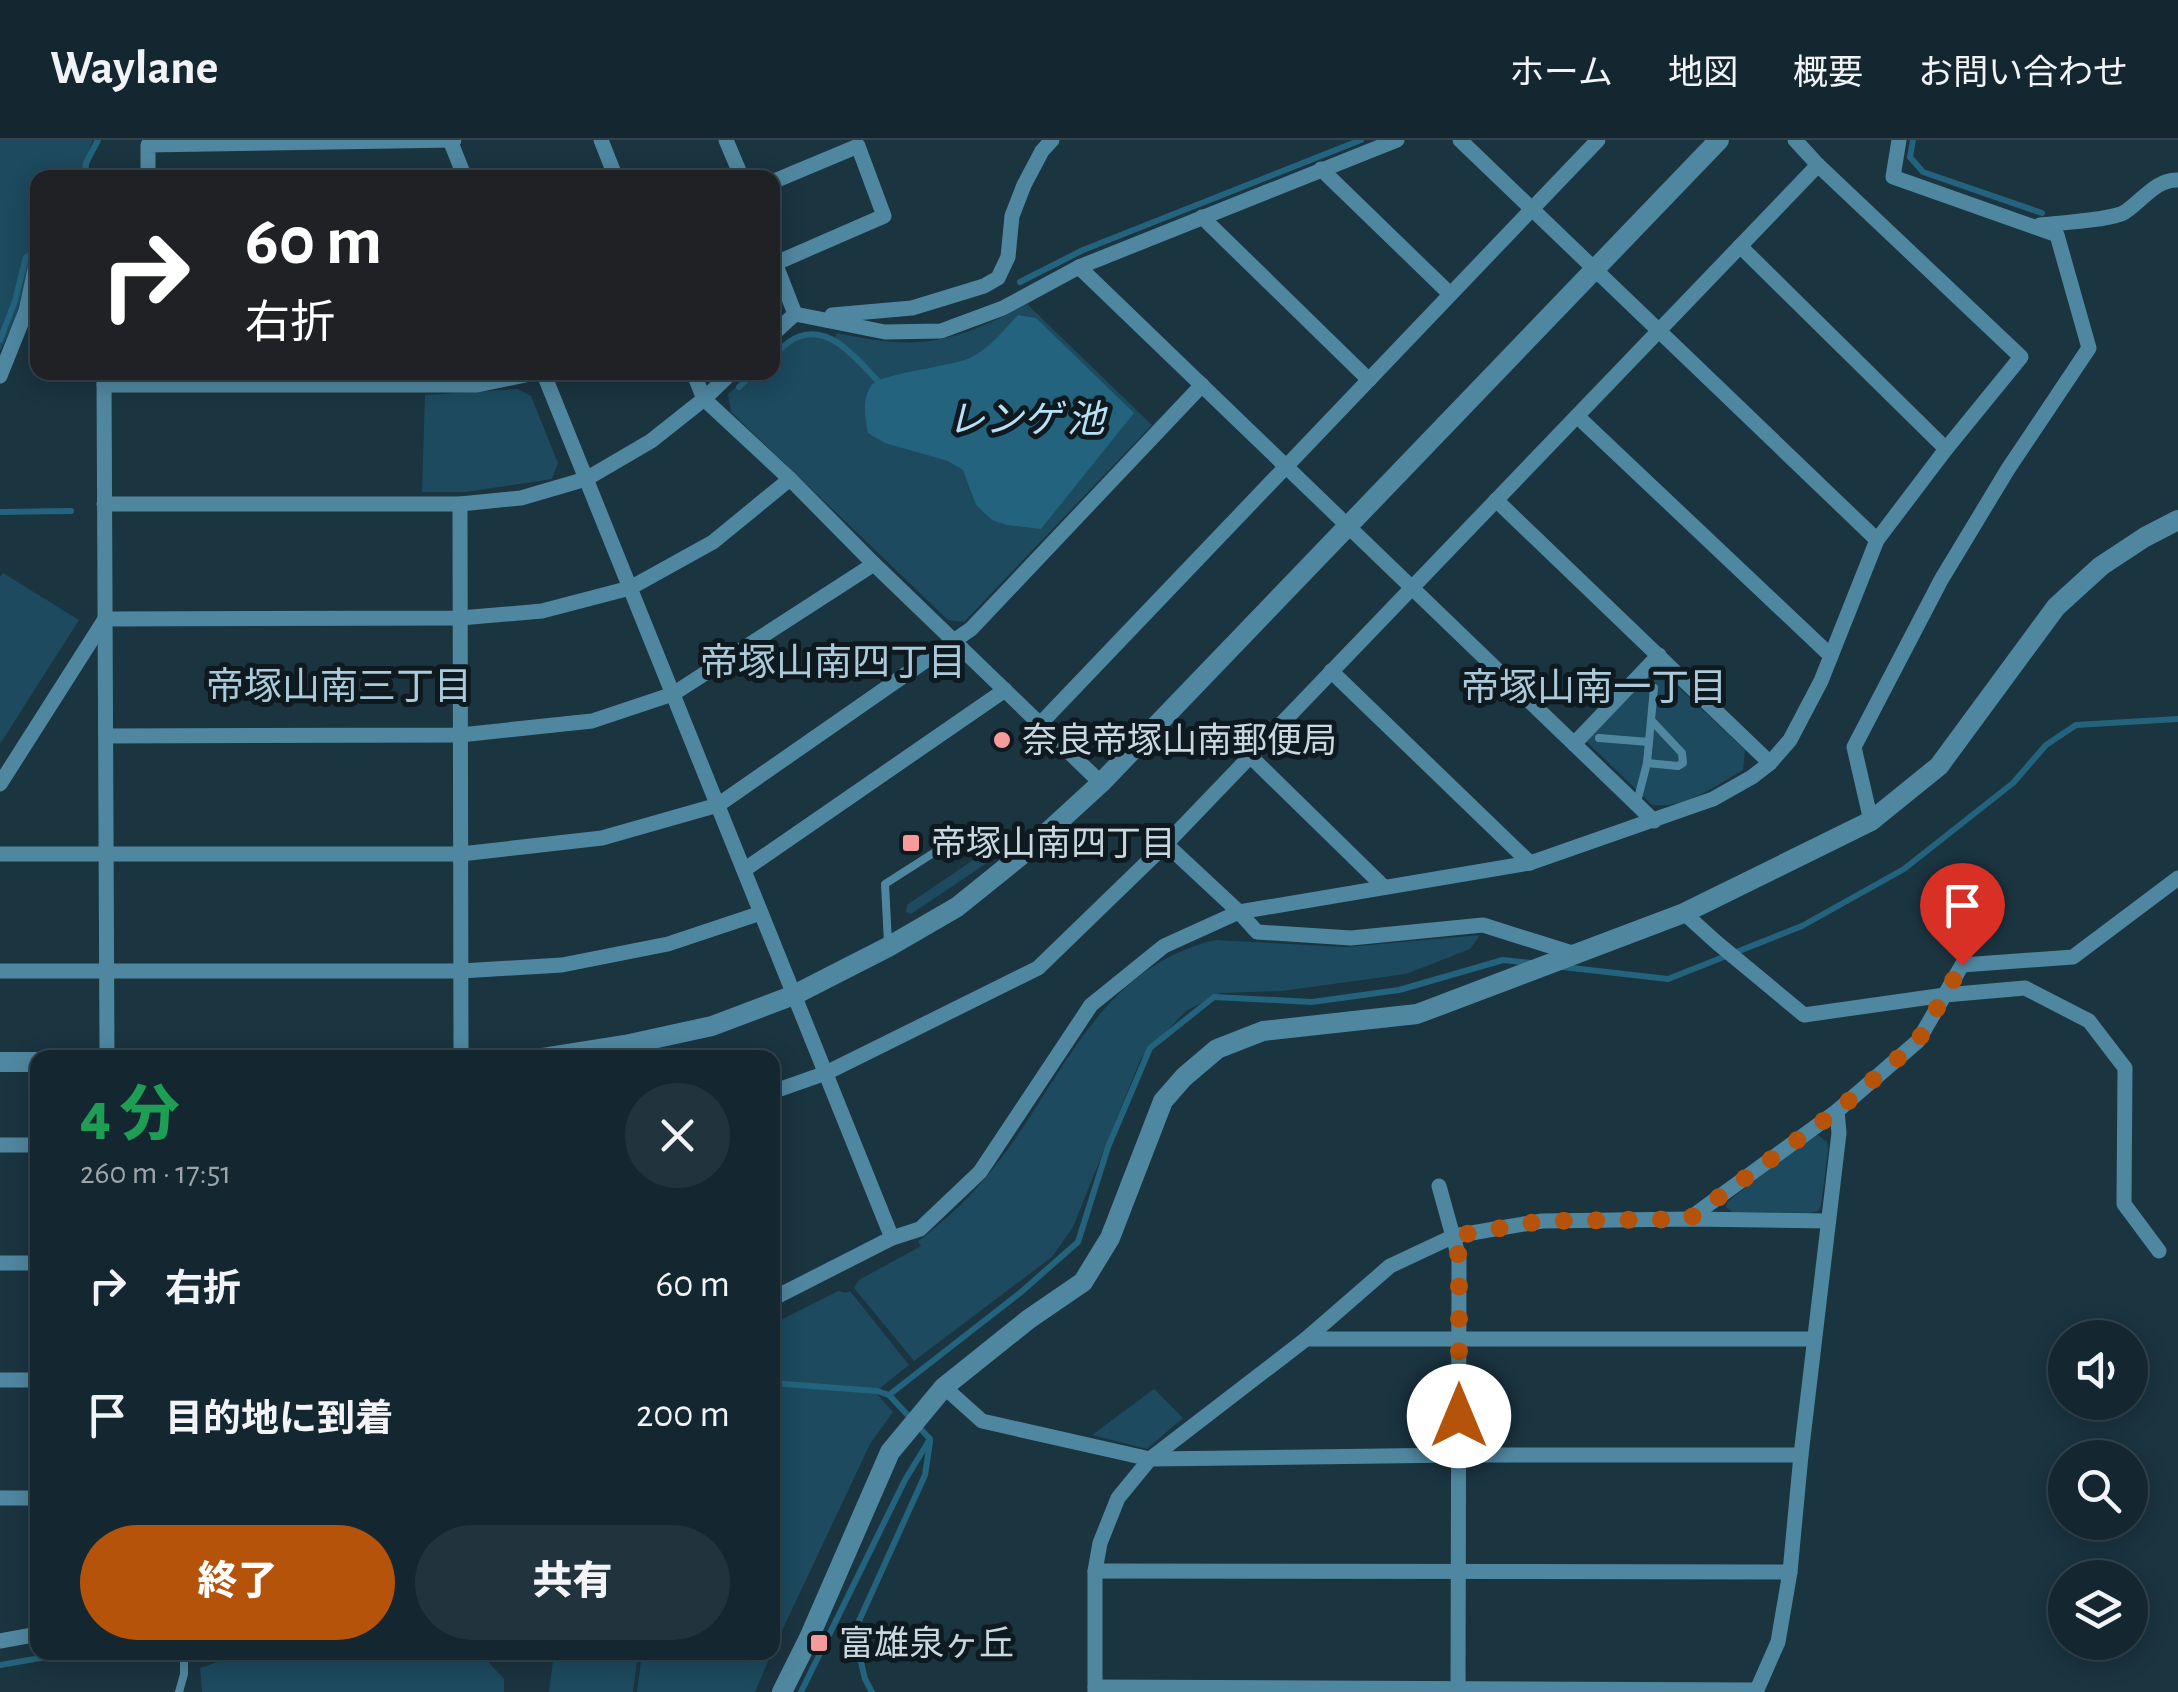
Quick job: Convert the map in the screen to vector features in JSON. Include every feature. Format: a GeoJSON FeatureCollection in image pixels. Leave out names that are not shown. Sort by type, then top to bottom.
{"type":"FeatureCollection","features":[{"type":"Feature","properties":{"kind":"street"},"geometry":{"type":"LineString","coordinates":[[148,170],[148,146],[451,140],[462,170]]}},
{"type":"Feature","properties":{"kind":"street"},"geometry":{"type":"LineString","coordinates":[[601,140],[613,170]]}},
{"type":"Feature","properties":{"kind":"street"},"geometry":{"type":"LineString","coordinates":[[726,140],[739,170]]}},
{"type":"Feature","properties":{"kind":"street"},"geometry":{"type":"LineString","coordinates":[[812,316],[912,308],[998,278],[1008,257],[1012,216],[1024,185],[1052,140]]}},
{"type":"Feature","properties":{"kind":"street"},"geometry":{"type":"LineString","coordinates":[[794,314],[885,332],[941,332],[1002,308],[1079,268],[1397,140]]}},
{"type":"Feature","properties":{"kind":"street"},"geometry":{"type":"LineString","coordinates":[[1460,140],[1877,540]]}},
{"type":"Feature","properties":{"kind":"street"},"geometry":{"type":"LineString","coordinates":[[1040,724],[1598,140]]}},
{"type":"Feature","properties":{"kind":"street"},"geometry":{"type":"LineString","coordinates":[[593,1050],[712,1026],[794,995],[957,907],[1029,849],[1101,783],[1719,140]]}},
{"type":"Feature","properties":{"kind":"street"},"geometry":{"type":"LineString","coordinates":[[780,1295],[892,1238],[920,1228],[980,1172],[1091,1005],[1164,946],[1239,912],[1530,863],[1713,799],[1752,777],[1790,740],[1821,681],[1877,540],[2021,357],[1795,140]]}},
{"type":"Feature","properties":{"kind":"street"},"geometry":{"type":"LineString","coordinates":[[1872,821],[1854,747],[1942,580],[2008,469],[2089,348],[2058,234],[1893,177],[1899,140]]}},
{"type":"Feature","properties":{"kind":"street"},"geometry":{"type":"LineString","coordinates":[[780,179],[858,146],[884,216],[780,257]]}},
{"type":"Feature","properties":{"kind":"street"},"geometry":{"type":"LineString","coordinates":[[780,1089],[826,1073],[1038,968],[1166,844],[1818,165]]}},
{"type":"Feature","properties":{"kind":"street"},"geometry":{"type":"LineString","coordinates":[[1321,169],[1450,294]]}},
{"type":"Feature","properties":{"kind":"street"},"geometry":{"type":"LineString","coordinates":[[2032,226],[2122,214],[2162,182],[2178,180]]}},
{"type":"Feature","properties":{"kind":"street"},"geometry":{"type":"LineString","coordinates":[[1202,217],[1369,380]]}},
{"type":"Feature","properties":{"kind":"street"},"geometry":{"type":"LineString","coordinates":[[1740,246],[1946,449]]}},
{"type":"Feature","properties":{"kind":"street"},"geometry":{"type":"LineString","coordinates":[[1079,268],[1654,821]]}},
{"type":"Feature","properties":{"kind":"street"},"geometry":{"type":"LineString","coordinates":[[780,276],[794,314]]}},
{"type":"Feature","properties":{"kind":"street"},"geometry":{"type":"LineString","coordinates":[[0,376],[30,293]]}},
{"type":"Feature","properties":{"kind":"street"},"geometry":{"type":"LineString","coordinates":[[780,327],[794,314]]}},
{"type":"Feature","properties":{"kind":"street"},"geometry":{"type":"LineString","coordinates":[[104,380],[107,1050]]}},
{"type":"Feature","properties":{"kind":"street"},"geometry":{"type":"LineString","coordinates":[[373,380],[478,384],[499,380]]}},
{"type":"Feature","properties":{"kind":"street"},"geometry":{"type":"LineString","coordinates":[[545,380],[892,1238]]}},
{"type":"Feature","properties":{"kind":"street"},"geometry":{"type":"LineString","coordinates":[[696,380],[704,399],[1101,783]]}},
{"type":"Feature","properties":{"kind":"street"},"geometry":{"type":"LineString","coordinates":[[104,504],[460,504],[521,498],[586,479],[651,441],[724,380]]}},
{"type":"Feature","properties":{"kind":"street"},"geometry":{"type":"LineString","coordinates":[[0,854],[460,854],[602,838],[718,805],[971,629],[1202,385]]}},
{"type":"Feature","properties":{"kind":"street"},"geometry":{"type":"LineString","coordinates":[[1577,416],[1831,656]]}},
{"type":"Feature","properties":{"kind":"street"},"geometry":{"type":"LineString","coordinates":[[105,618],[460,618],[542,611],[630,588],[713,542],[790,479]]}},
{"type":"Feature","properties":{"kind":"street"},"geometry":{"type":"LineString","coordinates":[[1496,500],[1770,762]]}},
{"type":"Feature","properties":{"kind":"street"},"geometry":{"type":"LineString","coordinates":[[460,504],[461,1050]]}},
{"type":"Feature","properties":{"kind":"street"},"geometry":{"type":"LineString","coordinates":[[782,1692],[890,1452],[944,1388],[1029,1319],[1083,1282],[1110,1238],[1163,1101],[1184,1076],[1217,1049],[1263,1030],[1416,1014],[1684,912],[1872,821],[1939,766],[2056,607],[2101,566],[2178,520]]}},
{"type":"Feature","properties":{"kind":"street"},"geometry":{"type":"LineString","coordinates":[[106,736],[460,736],[592,721],[673,694],[874,564]]}},
{"type":"Feature","properties":{"kind":"street"},"geometry":{"type":"LineString","coordinates":[[0,784],[105,618]]}},
{"type":"Feature","properties":{"kind":"street"},"geometry":{"type":"LineString","coordinates":[[1574,744],[1659,656]]}},
{"type":"Feature","properties":{"kind":"street"},"geometry":{"type":"LineString","coordinates":[[1332,671],[1530,863]]}},
{"type":"Feature","properties":{"kind":"street"},"geometry":{"type":"LineString","coordinates":[[744,870],[1005,690]]}},
{"type":"Feature","properties":{"kind":"street"},"geometry":{"type":"LineString","coordinates":[[1250,756],[1383,886]]}},
{"type":"Feature","properties":{"kind":"street"},"geometry":{"type":"LineString","coordinates":[[1166,844],[1257,932],[1350,938],[1483,924],[1572,953]]}},
{"type":"Feature","properties":{"kind":"street"},"geometry":{"type":"LineString","coordinates":[[1689,1219],[1837,1111],[1918,1041],[1962,965],[2073,956],[2178,878]]}},
{"type":"Feature","properties":{"kind":"street"},"geometry":{"type":"LineString","coordinates":[[1684,912],[1804,1015],[2025,988],[2089,1020],[2125,1068],[2124,1204],[2159,1252]]}},
{"type":"Feature","properties":{"kind":"street"},"geometry":{"type":"LineString","coordinates":[[0,972],[461,971],[562,966],[668,944],[761,913]]}},
{"type":"Feature","properties":{"kind":"street"},"geometry":{"type":"LineString","coordinates":[[0,1062],[30,1062]]}},
{"type":"Feature","properties":{"kind":"street"},"geometry":{"type":"LineString","coordinates":[[1828,1222],[1542,1221],[1454,1236],[1390,1266],[1306,1339],[1150,1459],[1118,1498],[1100,1543],[1095,1571],[1095,1690],[1757,1691],[1778,1642],[1790,1572],[1800,1455],[1839,1133],[1837,1111]]}},
{"type":"Feature","properties":{"kind":"street"},"geometry":{"type":"LineString","coordinates":[[0,1145],[30,1145]]}},
{"type":"Feature","properties":{"kind":"street"},"geometry":{"type":"LineString","coordinates":[[1440,1186],[1459,1258],[1458,1690]]}},
{"type":"Feature","properties":{"kind":"street"},"geometry":{"type":"LineString","coordinates":[[0,1263],[30,1263]]}},
{"type":"Feature","properties":{"kind":"street"},"geometry":{"type":"LineString","coordinates":[[1306,1339],[1814,1339]]}},
{"type":"Feature","properties":{"kind":"street"},"geometry":{"type":"LineString","coordinates":[[0,1380],[30,1380]]}},
{"type":"Feature","properties":{"kind":"street"},"geometry":{"type":"LineString","coordinates":[[944,1388],[982,1421],[1150,1459],[1459,1454],[1800,1455]]}},
{"type":"Feature","properties":{"kind":"street"},"geometry":{"type":"LineString","coordinates":[[0,1498],[30,1498]]}},
{"type":"Feature","properties":{"kind":"street"},"geometry":{"type":"LineString","coordinates":[[1095,1571],[1790,1572]]}},
{"type":"Feature","properties":{"kind":"street"},"geometry":{"type":"LineString","coordinates":[[0,1641],[30,1635]]}},
{"type":"Feature","properties":{"kind":"lane"},"geometry":{"type":"LineString","coordinates":[[1637,805],[1648,763],[1654,688]]}},
{"type":"Feature","properties":{"kind":"lane"},"geometry":{"type":"LineString","coordinates":[[1648,763],[1683,763],[1682,752],[1651,720]]}},
{"type":"Feature","properties":{"kind":"lane"},"geometry":{"type":"LineString","coordinates":[[1599,738],[1649,742]]}},
{"type":"Feature","properties":{"kind":"lane"},"geometry":{"type":"LineString","coordinates":[[888,947],[885,884],[972,830],[1029,849]]}},
{"type":"Feature","properties":{"kind":"lane"},"geometry":{"type":"LineString","coordinates":[[179,1692],[184,1660]]}},
{"type":"Feature","properties":{"kind":"shaded area"},"geometry":{"type":"Polygon","coordinates":[[[0,140],[93,140],[87,170],[30,170],[30,260],[21,308],[0,351],[0,140]]]}},
{"type":"Feature","properties":{"kind":"shaded area"},"geometry":{"type":"Polygon","coordinates":[[[1027,304],[1152,425],[964,622],[948,620],[731,412],[728,394],[744,380],[780,380],[780,347],[801,333],[914,342],[956,336],[1027,304]]]}},
{"type":"Feature","properties":{"kind":"shaded area"},"geometry":{"type":"Polygon","coordinates":[[[517,389],[531,396],[558,463],[552,479],[466,492],[422,492],[425,395],[517,389]]]}},
{"type":"Feature","properties":{"kind":"shaded area"},"geometry":{"type":"Polygon","coordinates":[[[3,573],[79,620],[0,744],[0,577],[3,573]]]}},
{"type":"Feature","properties":{"kind":"shaded area"},"geometry":{"type":"Polygon","coordinates":[[[1657,667],[1745,750],[1743,770],[1699,795],[1664,805],[1652,805],[1586,741],[1657,667]]]}},
{"type":"Feature","properties":{"kind":"shaded area"},"geometry":{"type":"Polygon","coordinates":[[[982,854],[989,858],[987,863],[911,914],[906,912],[907,905],[982,854]]]}},
{"type":"Feature","properties":{"kind":"shaded area"},"geometry":{"type":"Polygon","coordinates":[[[1480,935],[1470,949],[1406,974],[1282,991],[1220,993],[1186,1011],[1141,1058],[1073,1227],[1052,1257],[914,1361],[854,1288],[859,1280],[921,1246],[918,1241],[969,1197],[1111,1002],[1140,976],[1174,955],[1215,940],[1347,947],[1480,935]]]}},
{"type":"Feature","properties":{"kind":"shaded area"},"geometry":{"type":"Polygon","coordinates":[[[1818,1135],[1827,1142],[1828,1150],[1818,1211],[1732,1212],[1726,1207],[1727,1202],[1818,1135]]]}},
{"type":"Feature","properties":{"kind":"shaded area"},"geometry":{"type":"Polygon","coordinates":[[[838,1291],[850,1291],[909,1365],[875,1392],[893,1412],[870,1444],[780,1635],[780,1320],[838,1291]]]}},
{"type":"Feature","properties":{"kind":"shaded area"},"geometry":{"type":"Polygon","coordinates":[[[1154,1389],[1183,1418],[1147,1449],[1092,1435],[1154,1389]]]}},
{"type":"Feature","properties":{"kind":"shaded area"},"geometry":{"type":"Polygon","coordinates":[[[223,1660],[486,1660],[504,1679],[504,1692],[202,1692],[200,1668],[223,1660]]]}},
{"type":"Feature","properties":{"kind":"shaded area"},"geometry":{"type":"Polygon","coordinates":[[[553,1660],[637,1660],[633,1692],[549,1692],[553,1660]]]}},
{"type":"Feature","properties":{"kind":"shaded area"},"geometry":{"type":"Polygon","coordinates":[[[641,1660],[769,1660],[755,1692],[637,1692],[641,1660]]]}},
{"type":"Feature","properties":{"kind":"water","name":"レンゲ 池"},"geometry":{"type":"Polygon","coordinates":[[[1018,315],[1036,318],[1134,413],[1041,529],[992,520],[976,505],[963,470],[948,461],[885,443],[868,433],[865,415],[868,391],[877,381],[970,358],[1018,315]]]}},
{"type":"Feature","properties":{"kind":"waterway"},"geometry":{"type":"LineString","coordinates":[[86,170],[98,140]]}},
{"type":"Feature","properties":{"kind":"waterway"},"geometry":{"type":"LineString","coordinates":[[1020,282],[1083,250],[1361,140]]}},
{"type":"Feature","properties":{"kind":"waterway"},"geometry":{"type":"LineString","coordinates":[[1913,140],[1910,157],[1923,172],[2042,213]]}},
{"type":"Feature","properties":{"kind":"waterway"},"geometry":{"type":"LineString","coordinates":[[0,340],[26,257],[30,255]]}},
{"type":"Feature","properties":{"kind":"waterway"},"geometry":{"type":"LineString","coordinates":[[780,350],[794,338],[821,335],[852,354],[878,381]]}},
{"type":"Feature","properties":{"kind":"waterway"},"geometry":{"type":"LineString","coordinates":[[739,387],[746,380]]}},
{"type":"Feature","properties":{"kind":"waterway"},"geometry":{"type":"LineString","coordinates":[[0,512],[71,511]]}},
{"type":"Feature","properties":{"kind":"waterway"},"geometry":{"type":"LineString","coordinates":[[1563,967],[1668,979],[1802,926],[1904,869],[2013,783],[2046,745],[2076,725],[2178,719]]}},
{"type":"Feature","properties":{"kind":"waterway"},"geometry":{"type":"LineString","coordinates":[[801,1692],[905,1480],[930,1439],[889,1395],[1020,1293],[1078,1242],[1108,1147],[1150,1048],[1214,997],[1312,1002],[1399,990],[1503,960],[1531,963]]}},
{"type":"Feature","properties":{"kind":"waterway"},"geometry":{"type":"LineString","coordinates":[[780,1384],[889,1395]]}},
{"type":"Feature","properties":{"kind":"waterway"},"geometry":{"type":"LineString","coordinates":[[872,1692],[854,1632],[925,1475],[930,1442]]}},
{"type":"Feature","properties":{"kind":"waterway"},"geometry":{"type":"LineString","coordinates":[[0,1665],[30,1660]]}},
{"type":"Feature","properties":{"kind":"place","name":"奈良帝塚山南郵便局"},"geometry":{"type":"Point","coordinates":[1002,740]}},
{"type":"Feature","properties":{"kind":"place","name":"帝塚山南四丁目"},"geometry":{"type":"Point","coordinates":[911,843]}},
{"type":"Feature","properties":{"kind":"place","name":"富雄泉ヶ丘"},"geometry":{"type":"Point","coordinates":[819,1643]}},
{"type":"Feature","properties":{"kind":"district","name":"帝塚山南四丁目"},"geometry":{"type":"Point","coordinates":[833,662]}},
{"type":"Feature","properties":{"kind":"district","name":"帝塚山南三丁目"},"geometry":{"type":"Point","coordinates":[339,686]}},
{"type":"Feature","properties":{"kind":"district","name":"帝塚山南一丁目"},"geometry":{"type":"Point","coordinates":[1594,687]}},
{"type":"Feature","properties":{"kind":"route"},"geometry":{"type":"LineString","coordinates":[[1459,1416],[1459,1258],[1454,1236],[1542,1221],[1689,1219],[1837,1111],[1918,1041],[1962,965]]}}]}
